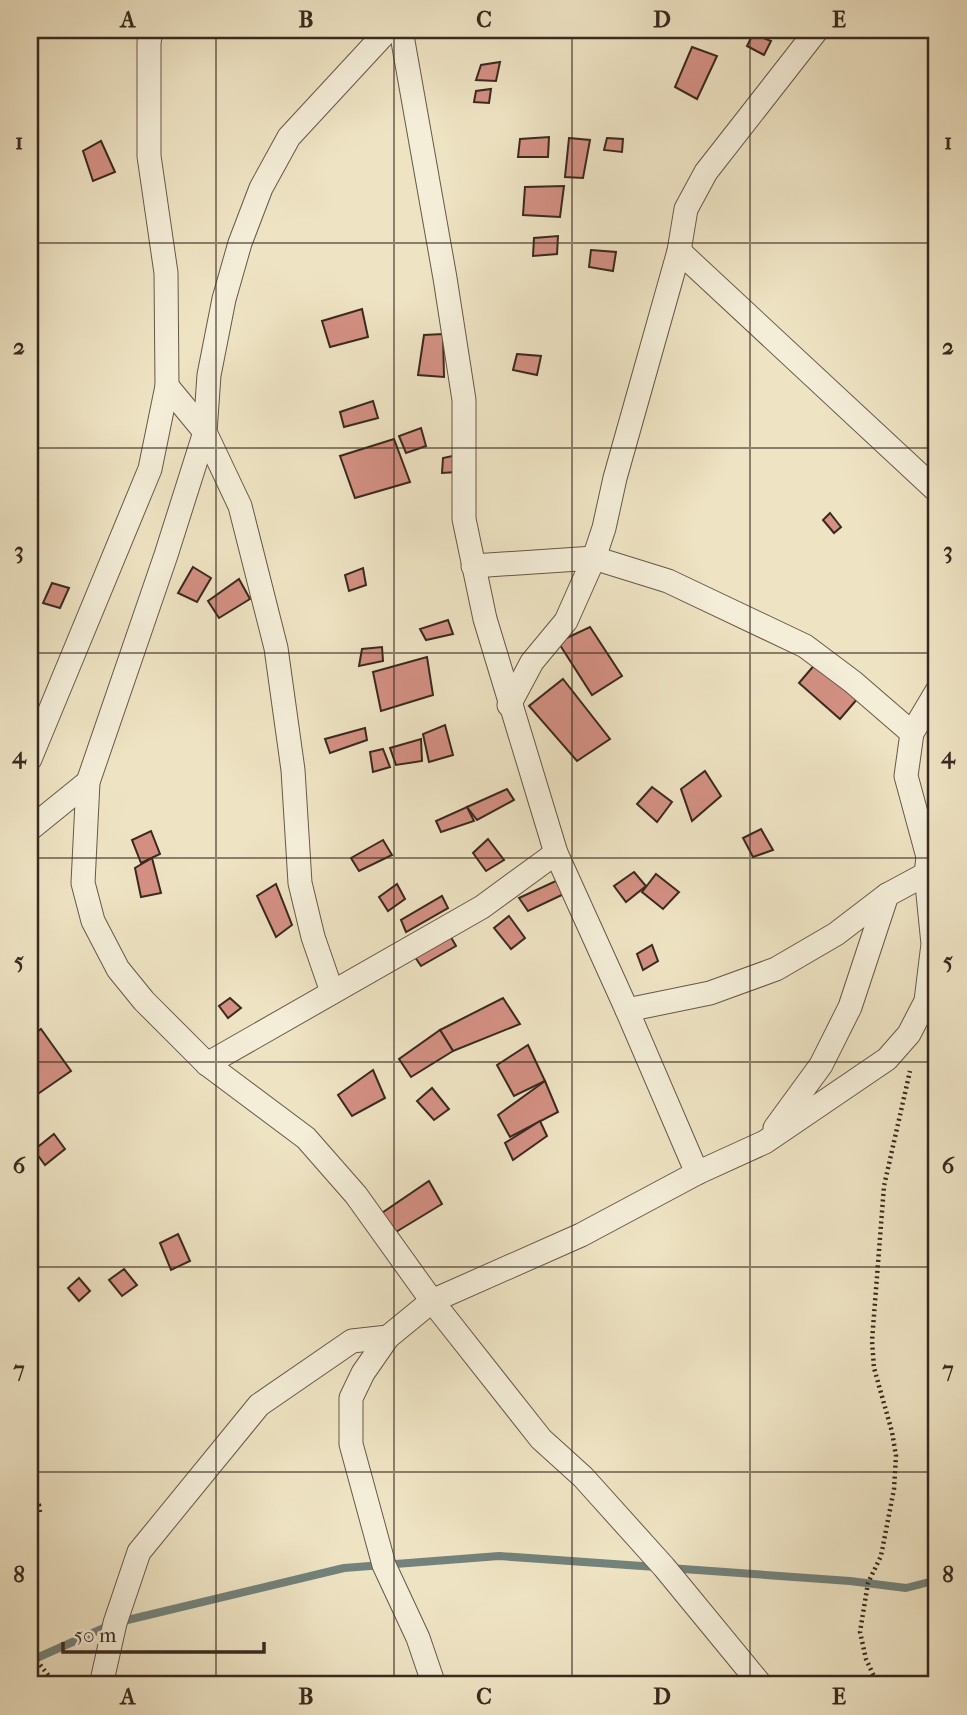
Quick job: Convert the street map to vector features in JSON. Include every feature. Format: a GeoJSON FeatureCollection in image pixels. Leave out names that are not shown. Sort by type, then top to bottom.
{"type":"FeatureCollection","features":[{"type":"Feature","properties":{"kind":"street"},"geometry":{"type":"LineString","coordinates":[[30,759],[150,469],[167,386],[166,273],[149,156],[151,30]]}},
{"type":"Feature","properties":{"kind":"street"},"geometry":{"type":"LineString","coordinates":[[388,30],[289,137],[261,188],[240,243],[224,299],[209,375],[205,432],[88,782],[83,883],[93,921],[118,969],[144,1002],[206,1064],[306,1138],[356,1195],[432,1301],[541,1438],[583,1477],[664,1567],[761,1685]]}},
{"type":"Feature","properties":{"kind":"street"},"geometry":{"type":"LineString","coordinates":[[401,30],[464,400],[464,519],[485,619],[556,853],[697,1173]]}},
{"type":"Feature","properties":{"kind":"street"},"geometry":{"type":"LineString","coordinates":[[509,705],[533,662],[566,621],[594,558],[678,251],[686,209],[706,172],[817,30]]}},
{"type":"Feature","properties":{"kind":"street"},"geometry":{"type":"LineString","coordinates":[[678,251],[937,491]]}},
{"type":"Feature","properties":{"kind":"street"},"geometry":{"type":"LineString","coordinates":[[167,386],[205,432],[240,506],[276,648],[293,770],[300,883],[313,937],[332,992]]}},
{"type":"Feature","properties":{"kind":"street"},"geometry":{"type":"LineString","coordinates":[[473,566],[594,558],[668,581],[805,646],[853,682],[912,733]]}},
{"type":"Feature","properties":{"kind":"street"},"geometry":{"type":"LineString","coordinates":[[434,1685],[418,1638],[384,1565],[351,1444],[351,1398],[388,1337],[432,1301],[581,1235],[697,1173],[765,1142],[887,1059],[909,1034],[926,1001],[933,944],[931,859],[906,776],[912,733],[937,691]]}},
{"type":"Feature","properties":{"kind":"street"},"geometry":{"type":"LineString","coordinates":[[30,830],[88,782]]}},
{"type":"Feature","properties":{"kind":"street"},"geometry":{"type":"LineString","coordinates":[[206,1064],[482,907],[556,853]]}},
{"type":"Feature","properties":{"kind":"street"},"geometry":{"type":"LineString","coordinates":[[627,1010],[710,993],[776,969],[836,934],[931,859]]}},
{"type":"Feature","properties":{"kind":"street"},"geometry":{"type":"LineString","coordinates":[[765,1142],[821,1065],[849,1007],[887,895]]}},
{"type":"Feature","properties":{"kind":"street"},"geometry":{"type":"LineString","coordinates":[[101,1685],[115,1623],[139,1552],[259,1405],[352,1341],[388,1337]]}},
{"type":"Feature","properties":{"kind":"path"},"geometry":{"type":"LineString","coordinates":[[878,1685],[866,1659],[860,1632],[868,1583],[881,1556],[894,1489],[896,1456],[874,1368],[872,1341],[884,1185],[911,1067]]}},
{"type":"Feature","properties":{"kind":"path"},"geometry":{"type":"LineString","coordinates":[[30,1499],[39,1505],[40,1512],[30,1522]]}},
{"type":"Feature","properties":{"kind":"path"},"geometry":{"type":"LineString","coordinates":[[30,1653],[56,1685]]}},
{"type":"Feature","properties":{"kind":"building"},"geometry":{"type":"Polygon","coordinates":[[[753,34],[771,41],[764,55],[747,46],[753,34]]]}},
{"type":"Feature","properties":{"kind":"building"},"geometry":{"type":"Polygon","coordinates":[[[692,47],[717,56],[697,99],[675,87],[692,47]]]}},
{"type":"Feature","properties":{"kind":"building"},"geometry":{"type":"Polygon","coordinates":[[[500,62],[496,81],[476,80],[481,65],[500,62]]]}},
{"type":"Feature","properties":{"kind":"building"},"geometry":{"type":"Polygon","coordinates":[[[491,89],[489,103],[474,102],[476,91],[491,89]]]}},
{"type":"Feature","properties":{"kind":"building"},"geometry":{"type":"Polygon","coordinates":[[[549,137],[548,157],[518,157],[520,139],[549,137]]]}},
{"type":"Feature","properties":{"kind":"building"},"geometry":{"type":"Polygon","coordinates":[[[569,138],[590,140],[583,178],[565,177],[569,138]]]}},
{"type":"Feature","properties":{"kind":"building"},"geometry":{"type":"Polygon","coordinates":[[[607,138],[623,139],[622,152],[604,150],[607,138]]]}},
{"type":"Feature","properties":{"kind":"building"},"geometry":{"type":"Polygon","coordinates":[[[101,141],[115,172],[93,181],[83,151],[101,141]]]}},
{"type":"Feature","properties":{"kind":"building"},"geometry":{"type":"Polygon","coordinates":[[[564,186],[560,217],[523,215],[525,187],[564,186]]]}},
{"type":"Feature","properties":{"kind":"building"},"geometry":{"type":"Polygon","coordinates":[[[558,236],[557,254],[533,256],[534,238],[558,236]]]}},
{"type":"Feature","properties":{"kind":"building"},"geometry":{"type":"Polygon","coordinates":[[[591,250],[616,252],[613,271],[589,267],[591,250]]]}},
{"type":"Feature","properties":{"kind":"building"},"geometry":{"type":"Polygon","coordinates":[[[362,309],[368,337],[330,347],[322,321],[362,309]]]}},
{"type":"Feature","properties":{"kind":"building"},"geometry":{"type":"Polygon","coordinates":[[[443,334],[444,377],[418,375],[424,335],[443,334]]]}},
{"type":"Feature","properties":{"kind":"building"},"geometry":{"type":"Polygon","coordinates":[[[517,354],[541,356],[537,375],[513,370],[517,354]]]}},
{"type":"Feature","properties":{"kind":"building"},"geometry":{"type":"Polygon","coordinates":[[[373,401],[378,418],[344,427],[340,412],[373,401]]]}},
{"type":"Feature","properties":{"kind":"building"},"geometry":{"type":"Polygon","coordinates":[[[421,428],[426,446],[406,453],[399,436],[421,428]]]}},
{"type":"Feature","properties":{"kind":"building"},"geometry":{"type":"Polygon","coordinates":[[[394,439],[410,482],[355,498],[340,456],[394,439]]]}},
{"type":"Feature","properties":{"kind":"building"},"geometry":{"type":"Polygon","coordinates":[[[457,455],[457,472],[442,473],[443,458],[457,455]]]}},
{"type":"Feature","properties":{"kind":"building"},"geometry":{"type":"Polygon","coordinates":[[[830,513],[841,527],[834,533],[823,520],[830,513]]]}},
{"type":"Feature","properties":{"kind":"building"},"geometry":{"type":"Polygon","coordinates":[[[193,567],[211,578],[197,602],[178,593],[193,567]]]}},
{"type":"Feature","properties":{"kind":"building"},"geometry":{"type":"Polygon","coordinates":[[[363,568],[366,585],[349,591],[345,575],[363,568]]]}},
{"type":"Feature","properties":{"kind":"building"},"geometry":{"type":"Polygon","coordinates":[[[239,579],[250,599],[219,618],[208,601],[239,579]]]}},
{"type":"Feature","properties":{"kind":"building"},"geometry":{"type":"Polygon","coordinates":[[[52,583],[69,588],[60,608],[43,603],[52,583]]]}},
{"type":"Feature","properties":{"kind":"building"},"geometry":{"type":"Polygon","coordinates":[[[448,620],[453,634],[426,640],[420,629],[448,620]]]}},
{"type":"Feature","properties":{"kind":"building"},"geometry":{"type":"Polygon","coordinates":[[[590,627],[622,676],[592,695],[558,642],[590,627]]]}},
{"type":"Feature","properties":{"kind":"building"},"geometry":{"type":"Polygon","coordinates":[[[382,647],[383,661],[359,666],[362,649],[382,647]]]}},
{"type":"Feature","properties":{"kind":"building"},"geometry":{"type":"Polygon","coordinates":[[[427,657],[433,695],[381,711],[373,672],[427,657]]]}},
{"type":"Feature","properties":{"kind":"building"},"geometry":{"type":"Polygon","coordinates":[[[817,662],[858,698],[840,719],[799,683],[817,662]]]}},
{"type":"Feature","properties":{"kind":"building"},"geometry":{"type":"Polygon","coordinates":[[[563,679],[610,739],[577,761],[529,706],[563,679]]]}},
{"type":"Feature","properties":{"kind":"building"},"geometry":{"type":"Polygon","coordinates":[[[445,725],[453,755],[429,762],[423,734],[445,725]]]}},
{"type":"Feature","properties":{"kind":"building"},"geometry":{"type":"Polygon","coordinates":[[[365,728],[367,740],[330,753],[325,739],[365,728]]]}},
{"type":"Feature","properties":{"kind":"building"},"geometry":{"type":"Polygon","coordinates":[[[421,739],[422,761],[396,765],[390,748],[421,739]]]}},
{"type":"Feature","properties":{"kind":"building"},"geometry":{"type":"Polygon","coordinates":[[[383,749],[390,767],[373,772],[370,752],[383,749]]]}},
{"type":"Feature","properties":{"kind":"building"},"geometry":{"type":"Polygon","coordinates":[[[705,771],[721,796],[692,821],[681,789],[705,771]]]}},
{"type":"Feature","properties":{"kind":"building"},"geometry":{"type":"Polygon","coordinates":[[[652,787],[672,802],[657,822],[637,804],[652,787]]]}},
{"type":"Feature","properties":{"kind":"building"},"geometry":{"type":"Polygon","coordinates":[[[507,789],[514,800],[477,820],[467,807],[507,789]]]}},
{"type":"Feature","properties":{"kind":"building"},"geometry":{"type":"Polygon","coordinates":[[[467,807],[474,821],[441,832],[436,821],[467,807]]]}},
{"type":"Feature","properties":{"kind":"building"},"geometry":{"type":"Polygon","coordinates":[[[761,829],[773,850],[753,857],[743,838],[761,829]]]}},
{"type":"Feature","properties":{"kind":"building"},"geometry":{"type":"Polygon","coordinates":[[[151,831],[160,854],[141,863],[132,840],[151,831]]]}},
{"type":"Feature","properties":{"kind":"building"},"geometry":{"type":"Polygon","coordinates":[[[488,839],[504,860],[486,871],[473,853],[488,839]]]}},
{"type":"Feature","properties":{"kind":"building"},"geometry":{"type":"Polygon","coordinates":[[[383,840],[392,855],[359,871],[351,858],[383,840]]]}},
{"type":"Feature","properties":{"kind":"building"},"geometry":{"type":"Polygon","coordinates":[[[152,858],[161,893],[141,897],[135,868],[152,858]]]}},
{"type":"Feature","properties":{"kind":"building"},"geometry":{"type":"Polygon","coordinates":[[[634,872],[646,886],[626,902],[614,886],[634,872]]]}},
{"type":"Feature","properties":{"kind":"building"},"geometry":{"type":"Polygon","coordinates":[[[656,874],[679,892],[663,909],[642,892],[656,874]]]}},
{"type":"Feature","properties":{"kind":"building"},"geometry":{"type":"Polygon","coordinates":[[[558,880],[566,893],[528,911],[519,898],[558,880]]]}},
{"type":"Feature","properties":{"kind":"building"},"geometry":{"type":"Polygon","coordinates":[[[276,884],[292,925],[276,937],[257,896],[276,884]]]}},
{"type":"Feature","properties":{"kind":"building"},"geometry":{"type":"Polygon","coordinates":[[[397,884],[405,899],[388,911],[379,897],[397,884]]]}},
{"type":"Feature","properties":{"kind":"building"},"geometry":{"type":"Polygon","coordinates":[[[442,896],[448,908],[406,932],[401,920],[442,896]]]}},
{"type":"Feature","properties":{"kind":"building"},"geometry":{"type":"Polygon","coordinates":[[[509,916],[525,938],[511,949],[494,928],[509,916]]]}},
{"type":"Feature","properties":{"kind":"building"},"geometry":{"type":"Polygon","coordinates":[[[449,934],[456,946],[421,966],[415,957],[449,934]]]}},
{"type":"Feature","properties":{"kind":"building"},"geometry":{"type":"Polygon","coordinates":[[[652,945],[658,961],[643,970],[637,954],[652,945]]]}},
{"type":"Feature","properties":{"kind":"building"},"geometry":{"type":"Polygon","coordinates":[[[230,998],[241,1008],[228,1018],[219,1006],[230,998]]]}},
{"type":"Feature","properties":{"kind":"building"},"geometry":{"type":"Polygon","coordinates":[[[503,998],[520,1024],[453,1051],[440,1030],[503,998]]]}},
{"type":"Feature","properties":{"kind":"building"},"geometry":{"type":"Polygon","coordinates":[[[41,1029],[71,1071],[32,1098],[30,1037],[41,1029]]]}},
{"type":"Feature","properties":{"kind":"building"},"geometry":{"type":"Polygon","coordinates":[[[440,1030],[453,1051],[411,1077],[399,1059],[440,1030]]]}},
{"type":"Feature","properties":{"kind":"building"},"geometry":{"type":"Polygon","coordinates":[[[528,1045],[545,1081],[514,1096],[497,1065],[528,1045]]]}},
{"type":"Feature","properties":{"kind":"building"},"geometry":{"type":"Polygon","coordinates":[[[373,1070],[385,1098],[352,1116],[338,1095],[373,1070]]]}},
{"type":"Feature","properties":{"kind":"building"},"geometry":{"type":"Polygon","coordinates":[[[545,1081],[558,1112],[510,1137],[498,1115],[545,1081]]]}},
{"type":"Feature","properties":{"kind":"building"},"geometry":{"type":"Polygon","coordinates":[[[432,1088],[449,1109],[434,1120],[417,1101],[432,1088]]]}},
{"type":"Feature","properties":{"kind":"building"},"geometry":{"type":"Polygon","coordinates":[[[540,1121],[547,1136],[513,1160],[505,1143],[540,1121]]]}},
{"type":"Feature","properties":{"kind":"building"},"geometry":{"type":"Polygon","coordinates":[[[54,1134],[65,1149],[45,1165],[34,1150],[54,1134]]]}},
{"type":"Feature","properties":{"kind":"building"},"geometry":{"type":"Polygon","coordinates":[[[429,1181],[442,1204],[386,1238],[373,1219],[429,1181]]]}},
{"type":"Feature","properties":{"kind":"building"},"geometry":{"type":"Polygon","coordinates":[[[178,1234],[190,1261],[171,1270],[160,1243],[178,1234]]]}},
{"type":"Feature","properties":{"kind":"building"},"geometry":{"type":"Polygon","coordinates":[[[124,1269],[137,1285],[122,1296],[109,1280],[124,1269]]]}},
{"type":"Feature","properties":{"kind":"building"},"geometry":{"type":"Polygon","coordinates":[[[79,1278],[90,1291],[79,1301],[68,1288],[79,1278]]]}},
{"type":"Feature","properties":{"kind":"waterway"},"geometry":{"type":"LineString","coordinates":[[30,1661],[115,1623],[344,1568],[499,1556],[656,1567]]}},
{"type":"Feature","properties":{"kind":"waterway"},"geometry":{"type":"LineString","coordinates":[[669,1568],[850,1581],[906,1588],[937,1580]]}}]}
